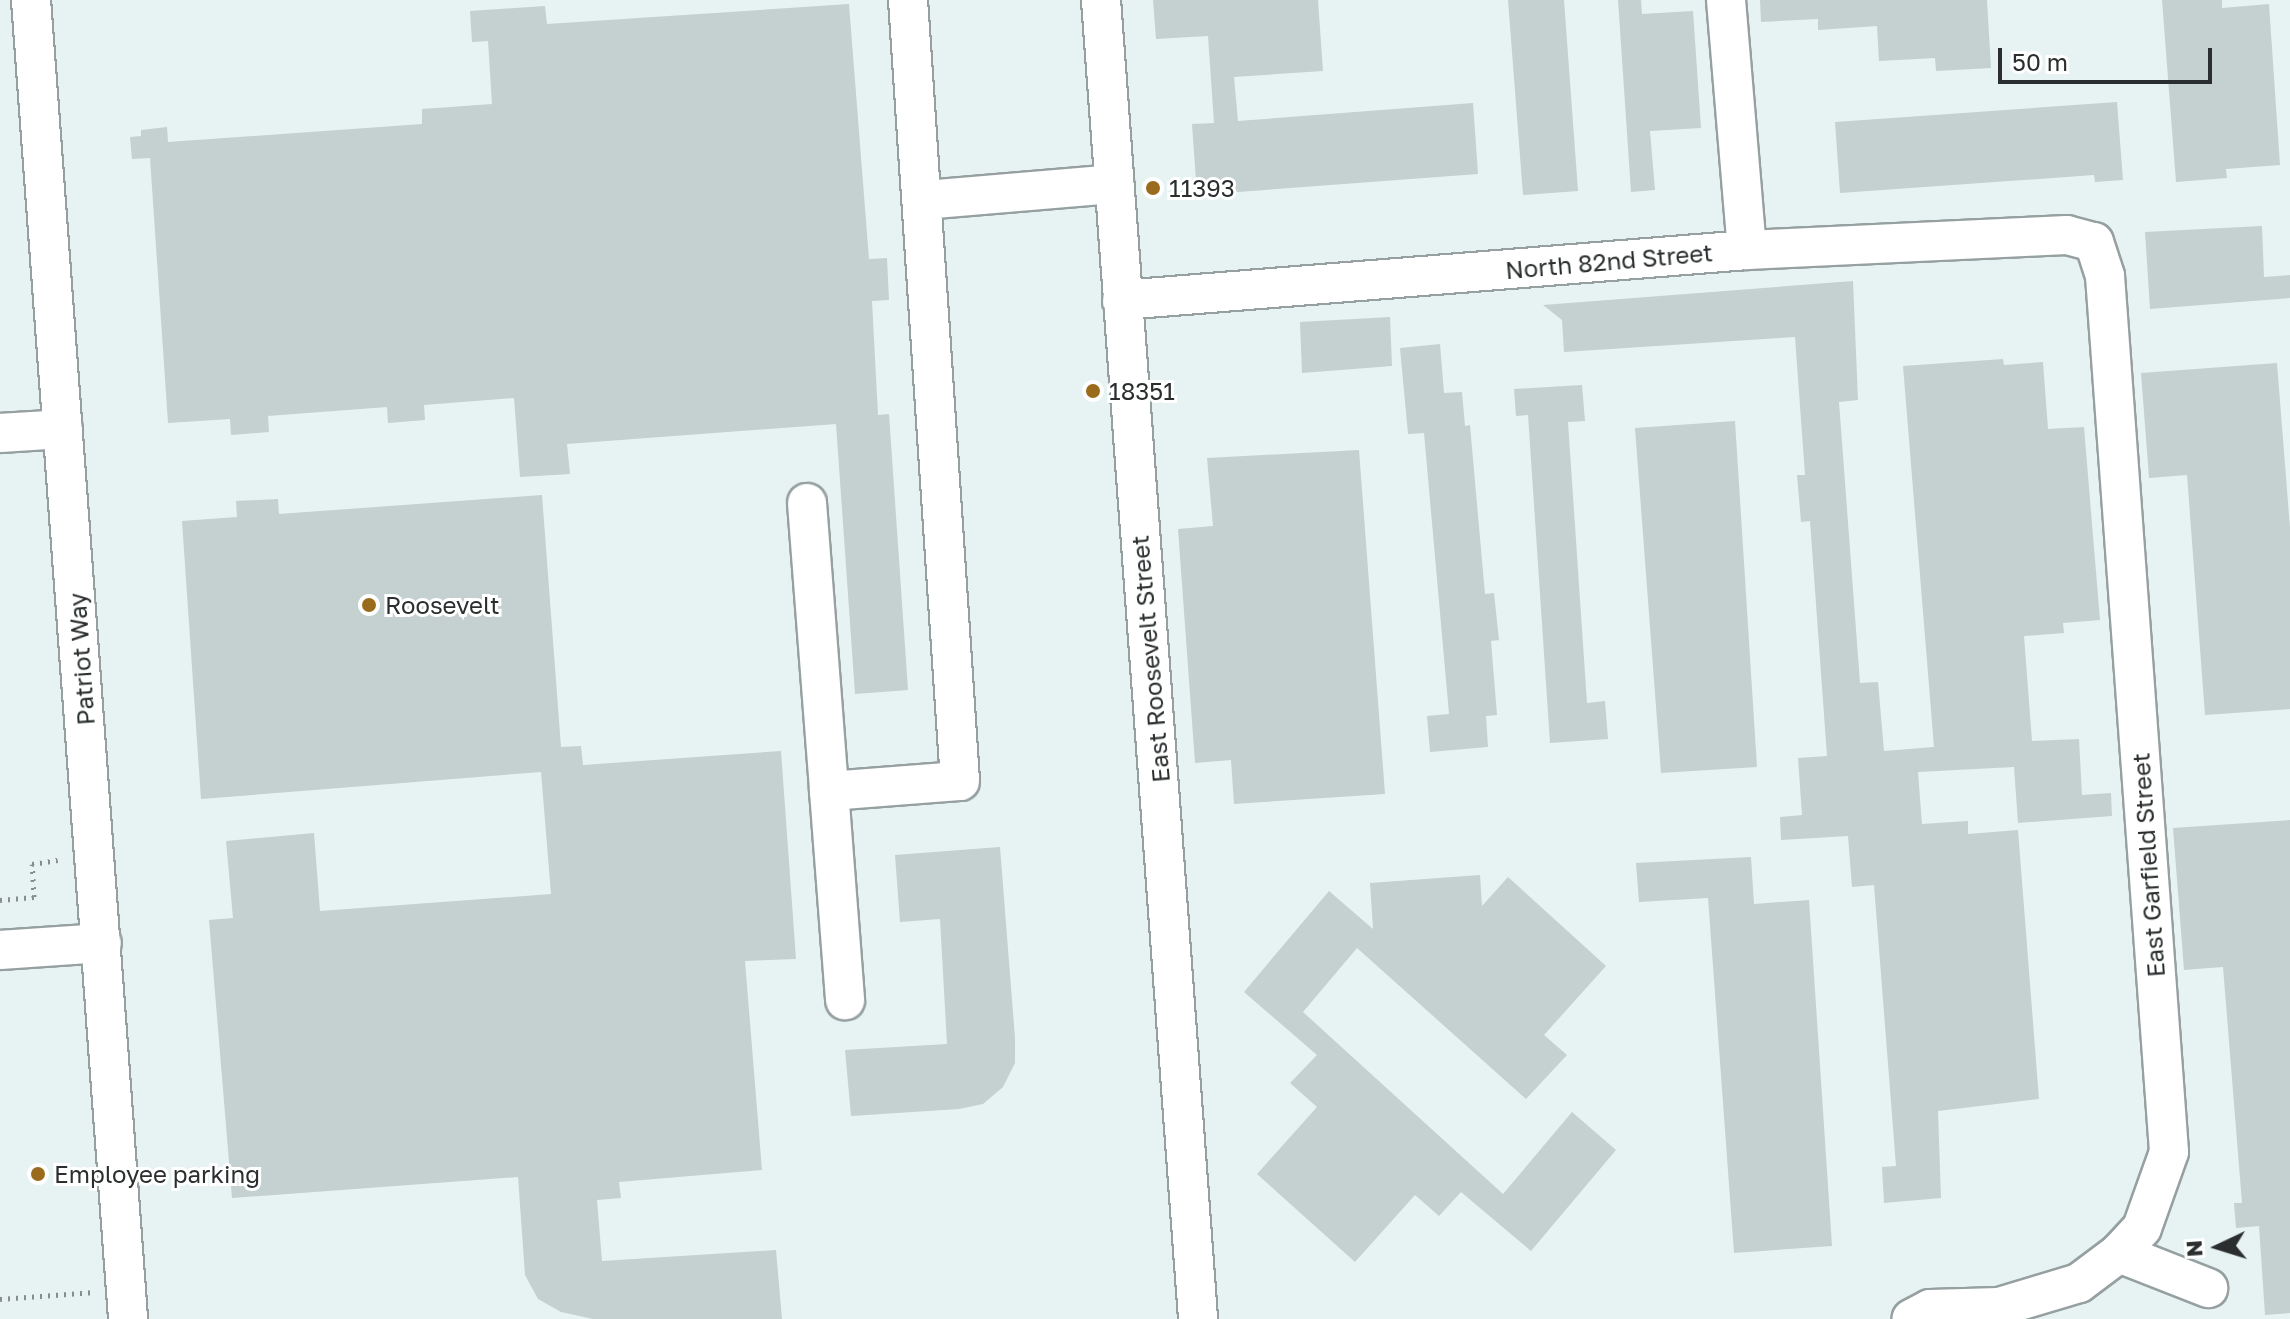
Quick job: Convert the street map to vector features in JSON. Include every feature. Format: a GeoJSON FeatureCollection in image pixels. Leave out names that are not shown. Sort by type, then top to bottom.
{"type":"FeatureCollection","features":[{"type":"Feature","properties":{"kind":"street","name":"Patriot Way"},"geometry":{"type":"LineString","coordinates":[[31,0],[128,1319]]}},
{"type":"Feature","properties":{"kind":"street"},"geometry":{"type":"LineString","coordinates":[[829,791],[960,781],[924,200],[908,0]]}},
{"type":"Feature","properties":{"kind":"street","name":"East Roosevelt Street"},"geometry":{"type":"LineString","coordinates":[[1101,0],[1198,1319]]}},
{"type":"Feature","properties":{"kind":"street"},"geometry":{"type":"LineString","coordinates":[[1726,0],[1747,250]]}},
{"type":"Feature","properties":{"kind":"street"},"geometry":{"type":"LineString","coordinates":[[924,200],[1114,184]]}},
{"type":"Feature","properties":{"kind":"street","name":"North 82nd Street"},"geometry":{"type":"LineString","coordinates":[[1122,300],[1747,250],[2067,235],[2094,242]]}},
{"type":"Feature","properties":{"kind":"street","name":"East Garfield Street"},"geometry":{"type":"LineString","coordinates":[[1911,1319],[1930,1309],[1999,1307],[2079,1283],[2119,1253],[2142,1228],[2169,1152],[2105,276],[2094,242]]}},
{"type":"Feature","properties":{"kind":"street"},"geometry":{"type":"LineString","coordinates":[[0,433],[63,429]]}},
{"type":"Feature","properties":{"kind":"street"},"geometry":{"type":"LineString","coordinates":[[807,503],[845,1000]]}},
{"type":"Feature","properties":{"kind":"street"},"geometry":{"type":"LineString","coordinates":[[0,950],[102,943]]}},
{"type":"Feature","properties":{"kind":"street"},"geometry":{"type":"LineString","coordinates":[[2119,1253],[2208,1288]]}},
{"type":"Feature","properties":{"kind":"path"},"geometry":{"type":"LineString","coordinates":[[0,900],[34,897],[32,864],[58,860]]}},
{"type":"Feature","properties":{"kind":"path"},"geometry":{"type":"LineString","coordinates":[[0,1299],[96,1292]]}},
{"type":"Feature","properties":{"kind":"building"},"geometry":{"type":"Polygon","coordinates":[[[1153,0],[1318,0],[1323,71],[1234,77],[1238,121],[1473,103],[1478,174],[1197,195],[1192,124],[1214,123],[1208,36],[1156,39],[1153,0]]]}},
{"type":"Feature","properties":{"kind":"building"},"geometry":{"type":"Polygon","coordinates":[[[1508,0],[1564,0],[1578,191],[1523,195],[1508,0]]]}},
{"type":"Feature","properties":{"kind":"building"},"geometry":{"type":"Polygon","coordinates":[[[1618,0],[1641,0],[1642,14],[1693,11],[1701,128],[1650,131],[1655,190],[1631,192],[1618,0]]]}},
{"type":"Feature","properties":{"kind":"building"},"geometry":{"type":"Polygon","coordinates":[[[1760,0],[1987,0],[1991,68],[1936,71],[1935,58],[1879,61],[1877,26],[1818,30],[1818,19],[1761,22],[1760,0]]]}},
{"type":"Feature","properties":{"kind":"building"},"geometry":{"type":"Polygon","coordinates":[[[2162,0],[2222,0],[2222,8],[2269,4],[2280,165],[2226,169],[2227,178],[2176,182],[2162,0]]]}},
{"type":"Feature","properties":{"kind":"building"},"geometry":{"type":"Polygon","coordinates":[[[849,4],[869,259],[887,258],[889,300],[872,301],[878,415],[889,414],[908,690],[855,694],[836,424],[567,444],[570,474],[520,477],[514,398],[424,405],[425,420],[388,423],[387,407],[268,416],[269,432],[231,435],[230,419],[168,423],[150,158],[132,159],[130,137],[141,136],[141,130],[167,127],[168,142],[422,124],[422,109],[492,104],[488,41],[472,42],[470,11],[545,6],[547,24],[849,4]]]}},
{"type":"Feature","properties":{"kind":"building"},"geometry":{"type":"Polygon","coordinates":[[[2117,102],[2123,180],[2095,182],[2094,175],[1840,193],[1835,122],[2117,102]]]}},
{"type":"Feature","properties":{"kind":"building"},"geometry":{"type":"Polygon","coordinates":[[[2262,226],[2264,277],[2290,275],[2290,298],[2150,309],[2145,232],[2262,226]]]}},
{"type":"Feature","properties":{"kind":"building"},"geometry":{"type":"Polygon","coordinates":[[[1853,281],[1858,400],[1839,402],[1860,683],[1878,682],[1884,751],[1934,747],[1903,366],[2003,359],[2004,365],[2043,362],[2048,429],[2084,427],[2100,620],[2063,623],[2064,633],[2024,636],[2032,741],[2079,739],[2082,795],[2111,793],[2112,816],[2018,823],[2014,767],[1918,772],[1922,824],[1968,821],[1968,834],[2018,830],[2039,1099],[1938,1111],[1941,1198],[1884,1203],[1882,1167],[1896,1166],[1874,885],[1852,887],[1848,836],[1781,840],[1780,817],[1802,815],[1798,758],[1827,756],[1810,521],[1801,522],[1797,475],[1805,475],[1795,337],[1564,352],[1562,320],[1543,305],[1853,281]]]}},
{"type":"Feature","properties":{"kind":"building"},"geometry":{"type":"Polygon","coordinates":[[[1390,317],[1392,366],[1302,373],[1300,322],[1390,317]]]}},
{"type":"Feature","properties":{"kind":"building"},"geometry":{"type":"Polygon","coordinates":[[[1440,344],[1444,393],[1462,392],[1465,426],[1470,425],[1485,594],[1494,593],[1499,640],[1491,641],[1497,715],[1486,716],[1488,747],[1430,752],[1427,716],[1449,714],[1424,433],[1408,434],[1400,348],[1440,344]]]}},
{"type":"Feature","properties":{"kind":"building"},"geometry":{"type":"Polygon","coordinates":[[[2277,363],[2290,528],[2290,709],[2205,715],[2187,475],[2149,478],[2141,373],[2277,363]]]}},
{"type":"Feature","properties":{"kind":"building"},"geometry":{"type":"Polygon","coordinates":[[[1582,385],[1585,421],[1568,422],[1587,703],[1605,701],[1608,739],[1550,743],[1528,415],[1516,416],[1514,389],[1582,385]]]}},
{"type":"Feature","properties":{"kind":"building"},"geometry":{"type":"Polygon","coordinates":[[[1735,421],[1757,767],[1661,773],[1635,428],[1735,421]]]}},
{"type":"Feature","properties":{"kind":"building"},"geometry":{"type":"Polygon","coordinates":[[[1359,450],[1385,794],[1234,804],[1231,760],[1195,763],[1178,529],[1213,526],[1207,458],[1359,450]]]}},
{"type":"Feature","properties":{"kind":"building"},"geometry":{"type":"Polygon","coordinates":[[[542,495],[561,747],[581,746],[583,765],[781,751],[796,959],[745,961],[762,1170],[619,1182],[621,1198],[597,1200],[602,1261],[776,1250],[782,1319],[593,1319],[561,1312],[538,1299],[525,1275],[518,1177],[232,1198],[209,920],[233,918],[226,841],[314,833],[320,911],[551,894],[541,772],[201,799],[182,521],[237,517],[236,501],[278,499],[279,514],[542,495]]]}},
{"type":"Feature","properties":{"kind":"building"},"geometry":{"type":"Polygon","coordinates":[[[2290,820],[2290,1313],[2265,1315],[2259,1226],[2236,1228],[2234,1203],[2242,1203],[2223,967],[2184,970],[2173,828],[2290,820]]]}},
{"type":"Feature","properties":{"kind":"building"},"geometry":{"type":"Polygon","coordinates":[[[1000,847],[1015,1038],[1015,1063],[1003,1087],[983,1104],[959,1109],[851,1116],[845,1050],[947,1044],[940,919],[900,922],[895,855],[1000,847]]]}},
{"type":"Feature","properties":{"kind":"building"},"geometry":{"type":"Polygon","coordinates":[[[1751,857],[1754,904],[1809,900],[1832,1246],[1734,1253],[1708,898],[1639,902],[1636,863],[1751,857]]]}},
{"type":"Feature","properties":{"kind":"building"},"geometry":{"type":"Polygon","coordinates":[[[1480,875],[1482,906],[1508,877],[1606,966],[1544,1035],[1567,1055],[1526,1099],[1357,948],[1303,1012],[1503,1194],[1572,1112],[1616,1150],[1531,1251],[1461,1192],[1439,1216],[1415,1195],[1355,1262],[1257,1174],[1317,1107],[1290,1083],[1317,1055],[1244,992],[1329,891],[1373,929],[1370,883],[1480,875]]]}},
{"type":"Feature","properties":{"kind":"place","name":"11393"},"geometry":{"type":"Point","coordinates":[1153,188]}},
{"type":"Feature","properties":{"kind":"place","name":"18351"},"geometry":{"type":"Point","coordinates":[1093,391]}},
{"type":"Feature","properties":{"kind":"place","name":"Roosevelt"},"geometry":{"type":"Point","coordinates":[369,605]}},
{"type":"Feature","properties":{"kind":"place","name":"Employee parking"},"geometry":{"type":"Point","coordinates":[38,1174]}}]}
